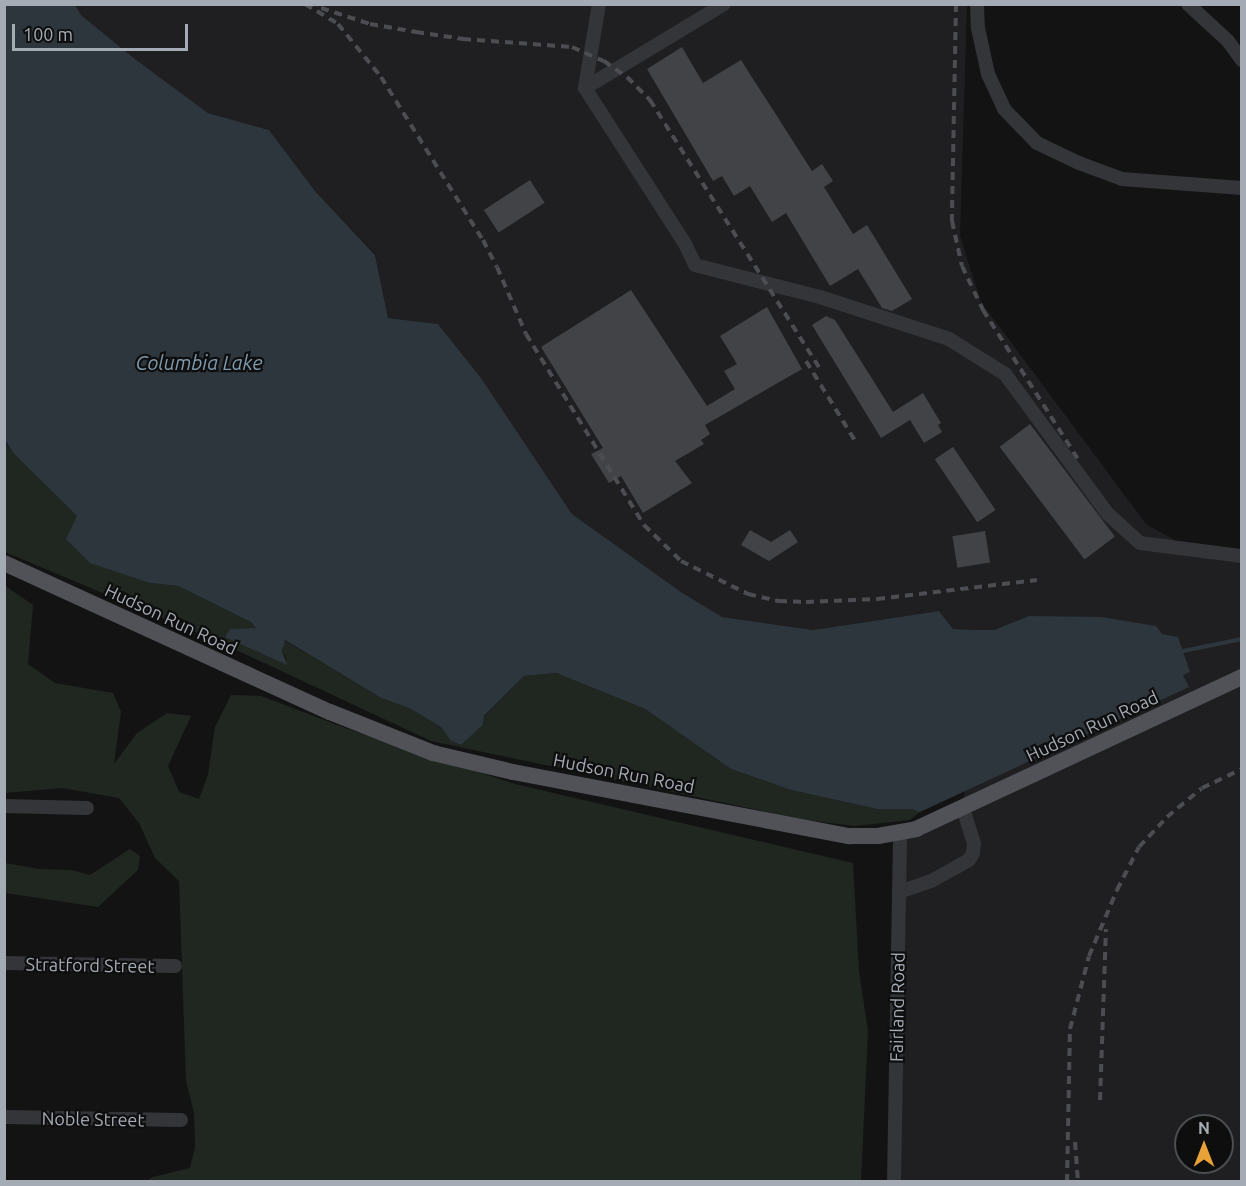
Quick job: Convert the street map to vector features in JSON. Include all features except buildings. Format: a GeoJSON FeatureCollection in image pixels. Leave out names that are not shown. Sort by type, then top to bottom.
{"type":"FeatureCollection","features":[{"type":"Feature","properties":{"kind":"main road","name":"Hudson Run Road"},"geometry":{"type":"LineString","coordinates":[[4,563],[330,712],[433,753],[513,772],[850,836],[900,833],[916,829],[1242,677]]}},
{"type":"Feature","properties":{"kind":"street"},"geometry":{"type":"LineString","coordinates":[[599,4],[585,88],[684,242],[695,266],[820,297],[948,339],[1005,374],[1108,514],[1140,543],[1242,556]]}},
{"type":"Feature","properties":{"kind":"street"},"geometry":{"type":"LineString","coordinates":[[585,88],[724,4]]}},
{"type":"Feature","properties":{"kind":"street"},"geometry":{"type":"LineString","coordinates":[[977,4],[978,28],[988,74],[1004,109],[1037,143],[1079,163],[1122,179],[1242,188]]}},
{"type":"Feature","properties":{"kind":"street"},"geometry":{"type":"LineString","coordinates":[[1188,4],[1228,41],[1242,60]]}},
{"type":"Feature","properties":{"kind":"street"},"geometry":{"type":"LineString","coordinates":[[4,806],[87,808]]}},
{"type":"Feature","properties":{"kind":"street"},"geometry":{"type":"LineString","coordinates":[[899,892],[933,880],[969,860],[974,853],[974,844],[963,808]]}},
{"type":"Feature","properties":{"kind":"street","name":"Fairland Road"},"geometry":{"type":"LineString","coordinates":[[894,1182],[900,833]]}},
{"type":"Feature","properties":{"kind":"street","name":"Stratford Street"},"geometry":{"type":"LineString","coordinates":[[4,963],[175,966]]}},
{"type":"Feature","properties":{"kind":"street","name":"Noble Street"},"geometry":{"type":"LineString","coordinates":[[4,1117],[181,1120]]}},
{"type":"Feature","properties":{"kind":"shaded area"},"geometry":{"type":"Polygon","coordinates":[[[75,5],[967,5],[960,236],[981,302],[1146,524],[1196,552],[1241,554],[1241,1181],[894,1181],[900,833],[963,807],[978,630],[953,629],[939,611],[813,630],[722,617],[681,592],[572,514],[481,378],[438,324],[388,318],[375,254],[315,191],[269,130],[208,113],[135,59],[81,15],[75,5]]]}},
{"type":"Feature","properties":{"kind":"shaded area"},"geometry":{"type":"Polygon","coordinates":[[[4,440],[13,453],[77,516],[150,583],[178,586],[251,622],[257,629],[230,629],[287,660],[282,651],[284,640],[381,698],[409,708],[441,727],[451,741],[461,745],[483,725],[484,717],[524,676],[556,673],[645,709],[731,769],[791,790],[877,809],[911,809],[920,812],[910,820],[855,826],[806,820],[431,741],[219,642],[5,552],[4,440]]]}},
{"type":"Feature","properties":{"kind":"shaded area"},"geometry":{"type":"Polygon","coordinates":[[[4,585],[33,605],[28,664],[55,683],[113,693],[121,712],[114,764],[137,733],[167,713],[191,716],[168,766],[179,792],[199,799],[208,774],[215,727],[231,695],[261,696],[348,729],[515,784],[853,863],[859,971],[868,1031],[861,1181],[146,1181],[153,1177],[190,1168],[195,1147],[194,1113],[186,1081],[179,881],[155,858],[139,823],[119,798],[62,788],[5,793],[4,585]]]}},
{"type":"Feature","properties":{"kind":"shaded area"},"geometry":{"type":"Polygon","coordinates":[[[130,849],[140,856],[138,870],[98,907],[5,893],[5,863],[39,869],[71,870],[90,875],[130,849]]]}},
{"type":"Feature","properties":{"kind":"water","name":"Columbia Lake"},"geometry":{"type":"Polygon","coordinates":[[[4,5],[75,5],[81,15],[135,59],[208,113],[269,130],[315,191],[375,255],[388,318],[438,324],[481,378],[572,514],[681,592],[722,617],[813,630],[939,611],[953,629],[994,630],[1029,616],[1101,617],[1156,626],[1162,634],[1178,637],[1190,672],[1183,675],[1189,687],[920,812],[911,809],[877,809],[791,790],[731,769],[645,709],[556,673],[524,676],[484,716],[483,725],[461,745],[451,741],[441,727],[409,708],[381,698],[285,640],[282,651],[287,665],[225,637],[230,629],[256,628],[251,622],[178,586],[150,583],[90,563],[66,539],[77,516],[13,453],[5,440],[4,5]]]}},
{"type":"Feature","properties":{"kind":"waterway"},"geometry":{"type":"LineString","coordinates":[[1183,651],[1242,639]]}},
{"type":"Feature","properties":{"kind":"railway"},"geometry":{"type":"LineString","coordinates":[[305,4],[338,24],[381,77],[483,240],[526,334],[644,525],[681,561],[748,594],[779,601],[877,599],[1037,580]]}},
{"type":"Feature","properties":{"kind":"railway"},"geometry":{"type":"LineString","coordinates":[[956,4],[952,221],[962,266],[983,310],[1078,459]]}},
{"type":"Feature","properties":{"kind":"railway"},"geometry":{"type":"LineString","coordinates":[[321,8],[370,24],[416,32],[463,39],[572,47],[604,61],[627,77],[650,100],[820,369]]}},
{"type":"Feature","properties":{"kind":"railway"},"geometry":{"type":"LineString","coordinates":[[806,361],[857,444]]}},
{"type":"Feature","properties":{"kind":"railway"},"geometry":{"type":"LineString","coordinates":[[1067,1182],[1070,1029],[1089,956],[1117,890],[1139,847],[1167,817],[1202,788],[1242,769]]}},
{"type":"Feature","properties":{"kind":"railway"},"geometry":{"type":"LineString","coordinates":[[1100,1100],[1106,929]]}},
{"type":"Feature","properties":{"kind":"railway"},"geometry":{"type":"LineString","coordinates":[[1075,1142],[1078,1182]]}}]}
